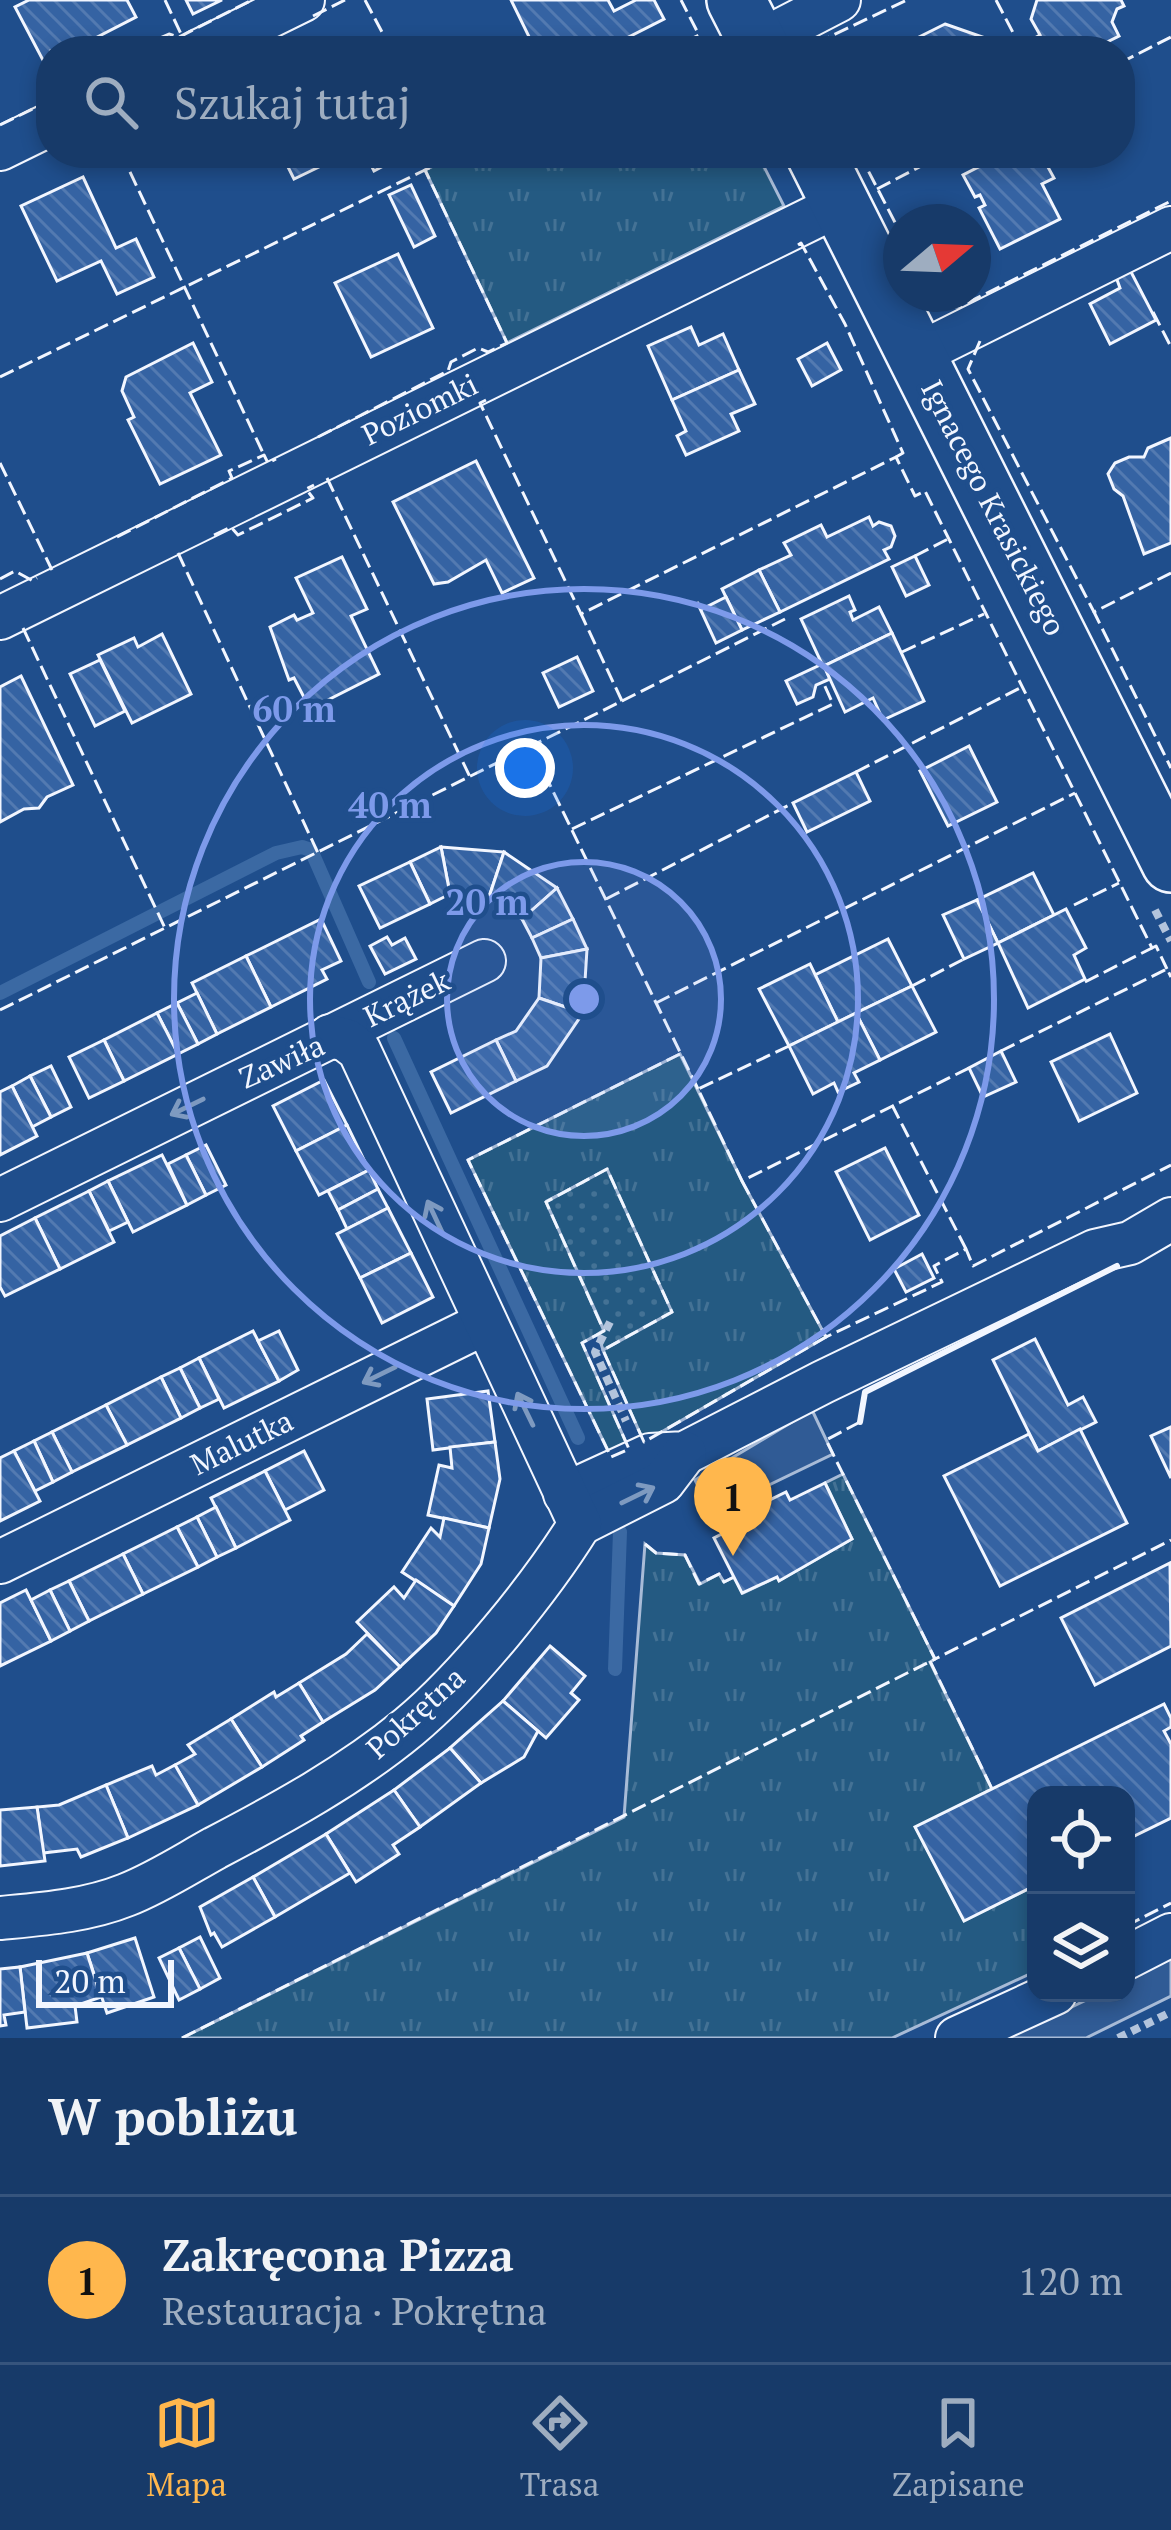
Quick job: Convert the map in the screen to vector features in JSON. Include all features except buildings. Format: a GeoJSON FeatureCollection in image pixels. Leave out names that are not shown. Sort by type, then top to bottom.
{"type":"FeatureCollection","features":[{"type":"Feature","properties":{"kind":"street"},"geometry":{"type":"LineString","coordinates":[[230,36],[303,0]]}},
{"type":"Feature","properties":{"kind":"street"},"geometry":{"type":"LineString","coordinates":[[752,31],[839,0]]}},
{"type":"Feature","properties":{"kind":"street"},"geometry":{"type":"LineString","coordinates":[[0,149],[36,131]]}},
{"type":"Feature","properties":{"kind":"street","name":"Ignacego Krasickiego"},"geometry":{"type":"LineString","coordinates":[[823,168],[1171,863]]}},
{"type":"Feature","properties":{"kind":"street","name":"Poziomki"},"geometry":{"type":"LineString","coordinates":[[0,618],[841,204]]}},
{"type":"Feature","properties":{"kind":"street"},"geometry":{"type":"LineString","coordinates":[[916,355],[1171,228]]}},
{"type":"Feature","properties":{"kind":"street","name":"Krążek"},"geometry":{"type":"LineString","coordinates":[[330,1036],[484,961]]}},
{"type":"Feature","properties":{"kind":"street","name":"Zawiła"},"geometry":{"type":"LineString","coordinates":[[0,1200],[330,1036],[346,1040],[359,1050],[483,1324]]}},
{"type":"Feature","properties":{"kind":"street"},"geometry":{"type":"LineString","coordinates":[[483,1324],[572,1509],[650,1455],[685,1453],[1094,1252],[1130,1243],[1171,1219]]}},
{"type":"Feature","properties":{"kind":"street","name":"Malutka"},"geometry":{"type":"LineString","coordinates":[[0,1562],[483,1324]]}},
{"type":"Feature","properties":{"kind":"street","name":"Pokrętna"},"geometry":{"type":"LineString","coordinates":[[0,1918],[80,1909],[126,1895],[353,1769],[450,1688],[547,1573],[572,1509]]}},
{"type":"Feature","properties":{"kind":"street"},"geometry":{"type":"LineString","coordinates":[[1135,1954],[1171,1936]]}},
{"type":"Feature","properties":{"kind":"street"},"geometry":{"type":"LineString","coordinates":[[957,2038],[1035,2002]]}},
{"type":"Feature","properties":{"kind":"path"},"geometry":{"type":"LineString","coordinates":[[610,1322],[596,1352],[628,1427]]}},
{"type":"Feature","properties":{"kind":"path"},"geometry":{"type":"LineString","coordinates":[[1118,2038],[1171,2012]]}},
{"type":"Feature","properties":{"kind":"green space"},"geometry":{"type":"Polygon","coordinates":[[[765,168],[784,206],[507,343],[425,170],[765,168]]]}},
{"type":"Feature","properties":{"kind":"green space"},"geometry":{"type":"Polygon","coordinates":[[[680,1054],[826,1337],[644,1442],[603,1350],[606,1347],[607,1170],[547,1201],[604,1331],[582,1343],[629,1449],[611,1457],[468,1160],[680,1054]]]}},
{"type":"Feature","properties":{"kind":"green space"},"geometry":{"type":"Polygon","coordinates":[[[607,1169],[672,1312],[603,1350],[598,1334],[604,1330],[546,1202],[607,1169]]]}},
{"type":"Feature","properties":{"kind":"green space"},"geometry":{"type":"Polygon","coordinates":[[[843,1474],[935,1659],[930,1662],[992,1789],[916,1828],[964,1920],[1027,1889],[1027,1975],[892,2038],[182,2038],[624,1817],[645,1544],[656,1553],[685,1555],[700,1584],[719,1574],[724,1582],[734,1577],[743,1593],[777,1577],[780,1580],[852,1539],[825,1483],[843,1474]]]}},
{"type":"Feature","properties":{"kind":"shaded area"},"geometry":{"type":"Polygon","coordinates":[[[812,1410],[833,1454],[711,1513],[695,1480],[812,1410]]]}},
{"type":"Feature","properties":{"kind":"shaded area"},"geometry":{"type":"Polygon","coordinates":[[[1171,1958],[1171,1996],[1086,2038],[1007,2038],[1082,2002],[1135,2002],[1135,1976],[1171,1958]]]}},
{"type":"Feature","properties":{"kind":"waterway"},"geometry":{"type":"LineString","coordinates":[[0,993],[276,853],[302,847],[311,850],[369,982]]}},
{"type":"Feature","properties":{"kind":"waterway"},"geometry":{"type":"LineString","coordinates":[[394,1038],[578,1438]]}},
{"type":"Feature","properties":{"kind":"waterway"},"geometry":{"type":"LineString","coordinates":[[615,1669],[620,1532]]}},
{"type":"Feature","properties":{"kind":"fence"},"geometry":{"type":"LineString","coordinates":[[165,0],[182,36]]}},
{"type":"Feature","properties":{"kind":"fence"},"geometry":{"type":"LineString","coordinates":[[181,36],[252,0]]}},
{"type":"Feature","properties":{"kind":"fence"},"geometry":{"type":"LineString","coordinates":[[313,16],[345,0]]}},
{"type":"Feature","properties":{"kind":"fence"},"geometry":{"type":"LineString","coordinates":[[365,0],[384,36]]}},
{"type":"Feature","properties":{"kind":"fence"},"geometry":{"type":"LineString","coordinates":[[681,0],[697,36]]}},
{"type":"Feature","properties":{"kind":"fence"},"geometry":{"type":"LineString","coordinates":[[831,36],[907,0]]}},
{"type":"Feature","properties":{"kind":"fence"},"geometry":{"type":"LineString","coordinates":[[996,0],[1015,36]]}},
{"type":"Feature","properties":{"kind":"fence"},"geometry":{"type":"LineString","coordinates":[[165,36],[176,36]]}},
{"type":"Feature","properties":{"kind":"fence"},"geometry":{"type":"LineString","coordinates":[[1135,55],[1171,37]]}},
{"type":"Feature","properties":{"kind":"fence"},"geometry":{"type":"LineString","coordinates":[[0,125],[36,107]]}},
{"type":"Feature","properties":{"kind":"fence"},"geometry":{"type":"LineString","coordinates":[[128,168],[264,455]]}},
{"type":"Feature","properties":{"kind":"fence"},"geometry":{"type":"LineString","coordinates":[[318,437],[448,371],[451,362],[478,348],[488,352],[507,343],[425,170],[429,168]]}},
{"type":"Feature","properties":{"kind":"fence"},"geometry":{"type":"LineString","coordinates":[[867,168],[885,204]]}},
{"type":"Feature","properties":{"kind":"fence"},"geometry":{"type":"LineString","coordinates":[[877,189],[917,168]]}},
{"type":"Feature","properties":{"kind":"fence"},"geometry":{"type":"LineString","coordinates":[[0,377],[425,170]]}},
{"type":"Feature","properties":{"kind":"fence"},"geometry":{"type":"LineString","coordinates":[[991,291],[1171,201]]}},
{"type":"Feature","properties":{"kind":"fence"},"geometry":{"type":"LineString","coordinates":[[798,245],[801,243],[845,324],[903,453],[896,457]]}},
{"type":"Feature","properties":{"kind":"fence"},"geometry":{"type":"LineString","coordinates":[[1153,312],[1171,347]]}},
{"type":"Feature","properties":{"kind":"fence"},"geometry":{"type":"LineString","coordinates":[[980,341],[968,369],[1094,612]]}},
{"type":"Feature","properties":{"kind":"fence"},"geometry":{"type":"LineString","coordinates":[[486,400],[480,403],[581,614]]}},
{"type":"Feature","properties":{"kind":"fence"},"geometry":{"type":"LineString","coordinates":[[117,537],[232,478],[229,471],[264,455],[268,463],[276,459]]}},
{"type":"Feature","properties":{"kind":"fence"},"geometry":{"type":"LineString","coordinates":[[698,1089],[531,746],[622,701],[581,614],[896,457],[915,496],[925,491],[1152,948],[1156,946],[1167,969]]}},
{"type":"Feature","properties":{"kind":"fence"},"geometry":{"type":"LineString","coordinates":[[0,463],[52,570]]}},
{"type":"Feature","properties":{"kind":"fence"},"geometry":{"type":"LineString","coordinates":[[327,478],[470,777]]}},
{"type":"Feature","properties":{"kind":"fence"},"geometry":{"type":"LineString","coordinates":[[214,535],[231,527],[238,535],[313,498],[306,489],[314,485]]}},
{"type":"Feature","properties":{"kind":"fence"},"geometry":{"type":"LineString","coordinates":[[915,556],[948,539]]}},
{"type":"Feature","properties":{"kind":"fence"},"geometry":{"type":"LineString","coordinates":[[178,553],[318,853]]}},
{"type":"Feature","properties":{"kind":"fence"},"geometry":{"type":"LineString","coordinates":[[0,579],[15,571],[33,581],[37,578]]}},
{"type":"Feature","properties":{"kind":"fence"},"geometry":{"type":"LineString","coordinates":[[1171,573],[1094,612],[1171,768]]}},
{"type":"Feature","properties":{"kind":"fence"},"geometry":{"type":"LineString","coordinates":[[902,652],[984,614]]}},
{"type":"Feature","properties":{"kind":"fence"},"geometry":{"type":"LineString","coordinates":[[622,701],[785,619]]}},
{"type":"Feature","properties":{"kind":"fence"},"geometry":{"type":"LineString","coordinates":[[23,628],[165,928]]}},
{"type":"Feature","properties":{"kind":"fence"},"geometry":{"type":"LineString","coordinates":[[572,829],[833,704],[823,682]]}},
{"type":"Feature","properties":{"kind":"fence"},"geometry":{"type":"LineString","coordinates":[[856,772],[1020,688]]}},
{"type":"Feature","properties":{"kind":"fence"},"geometry":{"type":"LineString","coordinates":[[0,1010],[531,746]]}},
{"type":"Feature","properties":{"kind":"fence"},"geometry":{"type":"LineString","coordinates":[[656,1003],[1075,793]]}},
{"type":"Feature","properties":{"kind":"fence"},"geometry":{"type":"LineString","coordinates":[[606,899],[793,803]]}},
{"type":"Feature","properties":{"kind":"fence"},"geometry":{"type":"LineString","coordinates":[[1074,905],[1119,883]]}},
{"type":"Feature","properties":{"kind":"fence"},"geometry":{"type":"LineString","coordinates":[[1085,982],[1152,948]]}},
{"type":"Feature","properties":{"kind":"fence"},"geometry":{"type":"LineString","coordinates":[[912,986],[964,959]]}},
{"type":"Feature","properties":{"kind":"fence"},"geometry":{"type":"LineString","coordinates":[[1001,1051],[1167,969],[1171,977]]}},
{"type":"Feature","properties":{"kind":"fence"},"geometry":{"type":"LineString","coordinates":[[789,1046],[698,1089],[742,1181],[969,1068]]}},
{"type":"Feature","properties":{"kind":"fence"},"geometry":{"type":"LineString","coordinates":[[680,1054],[468,1160],[611,1457],[629,1449],[582,1343],[604,1331],[546,1202],[607,1169],[672,1312],[603,1350],[644,1442],[826,1337]]}},
{"type":"Feature","properties":{"kind":"fence"},"geometry":{"type":"LineString","coordinates":[[892,1105],[966,1249]]}},
{"type":"Feature","properties":{"kind":"fence"},"geometry":{"type":"LineString","coordinates":[[742,1181],[826,1337],[942,1282],[934,1266],[966,1249],[973,1266],[1171,1165]]}},
{"type":"Feature","properties":{"kind":"fence"},"geometry":{"type":"LineString","coordinates":[[860,1422],[826,1440],[935,1659],[1171,1540]]}},
{"type":"Feature","properties":{"kind":"fence"},"geometry":{"type":"LineString","coordinates":[[645,1544],[656,1553],[685,1555],[699,1584],[719,1574],[724,1582],[734,1577]]}},
{"type":"Feature","properties":{"kind":"fence"},"geometry":{"type":"LineString","coordinates":[[182,2038],[935,1659]]}},
{"type":"Feature","properties":{"kind":"fence"},"geometry":{"type":"LineString","coordinates":[[930,1661],[992,1789]]}},
{"type":"Feature","properties":{"kind":"fence"},"geometry":{"type":"LineString","coordinates":[[1135,1921],[1171,1903]]}},
{"type":"Feature","properties":{"kind":"wall"},"geometry":{"type":"LineString","coordinates":[[860,1422],[865,1392],[1117,1266]]}},
{"type":"Feature","properties":{"kind":"place","name":"Zakręcona Pizza"},"geometry":{"type":"Point","coordinates":[733,1556]}}]}
